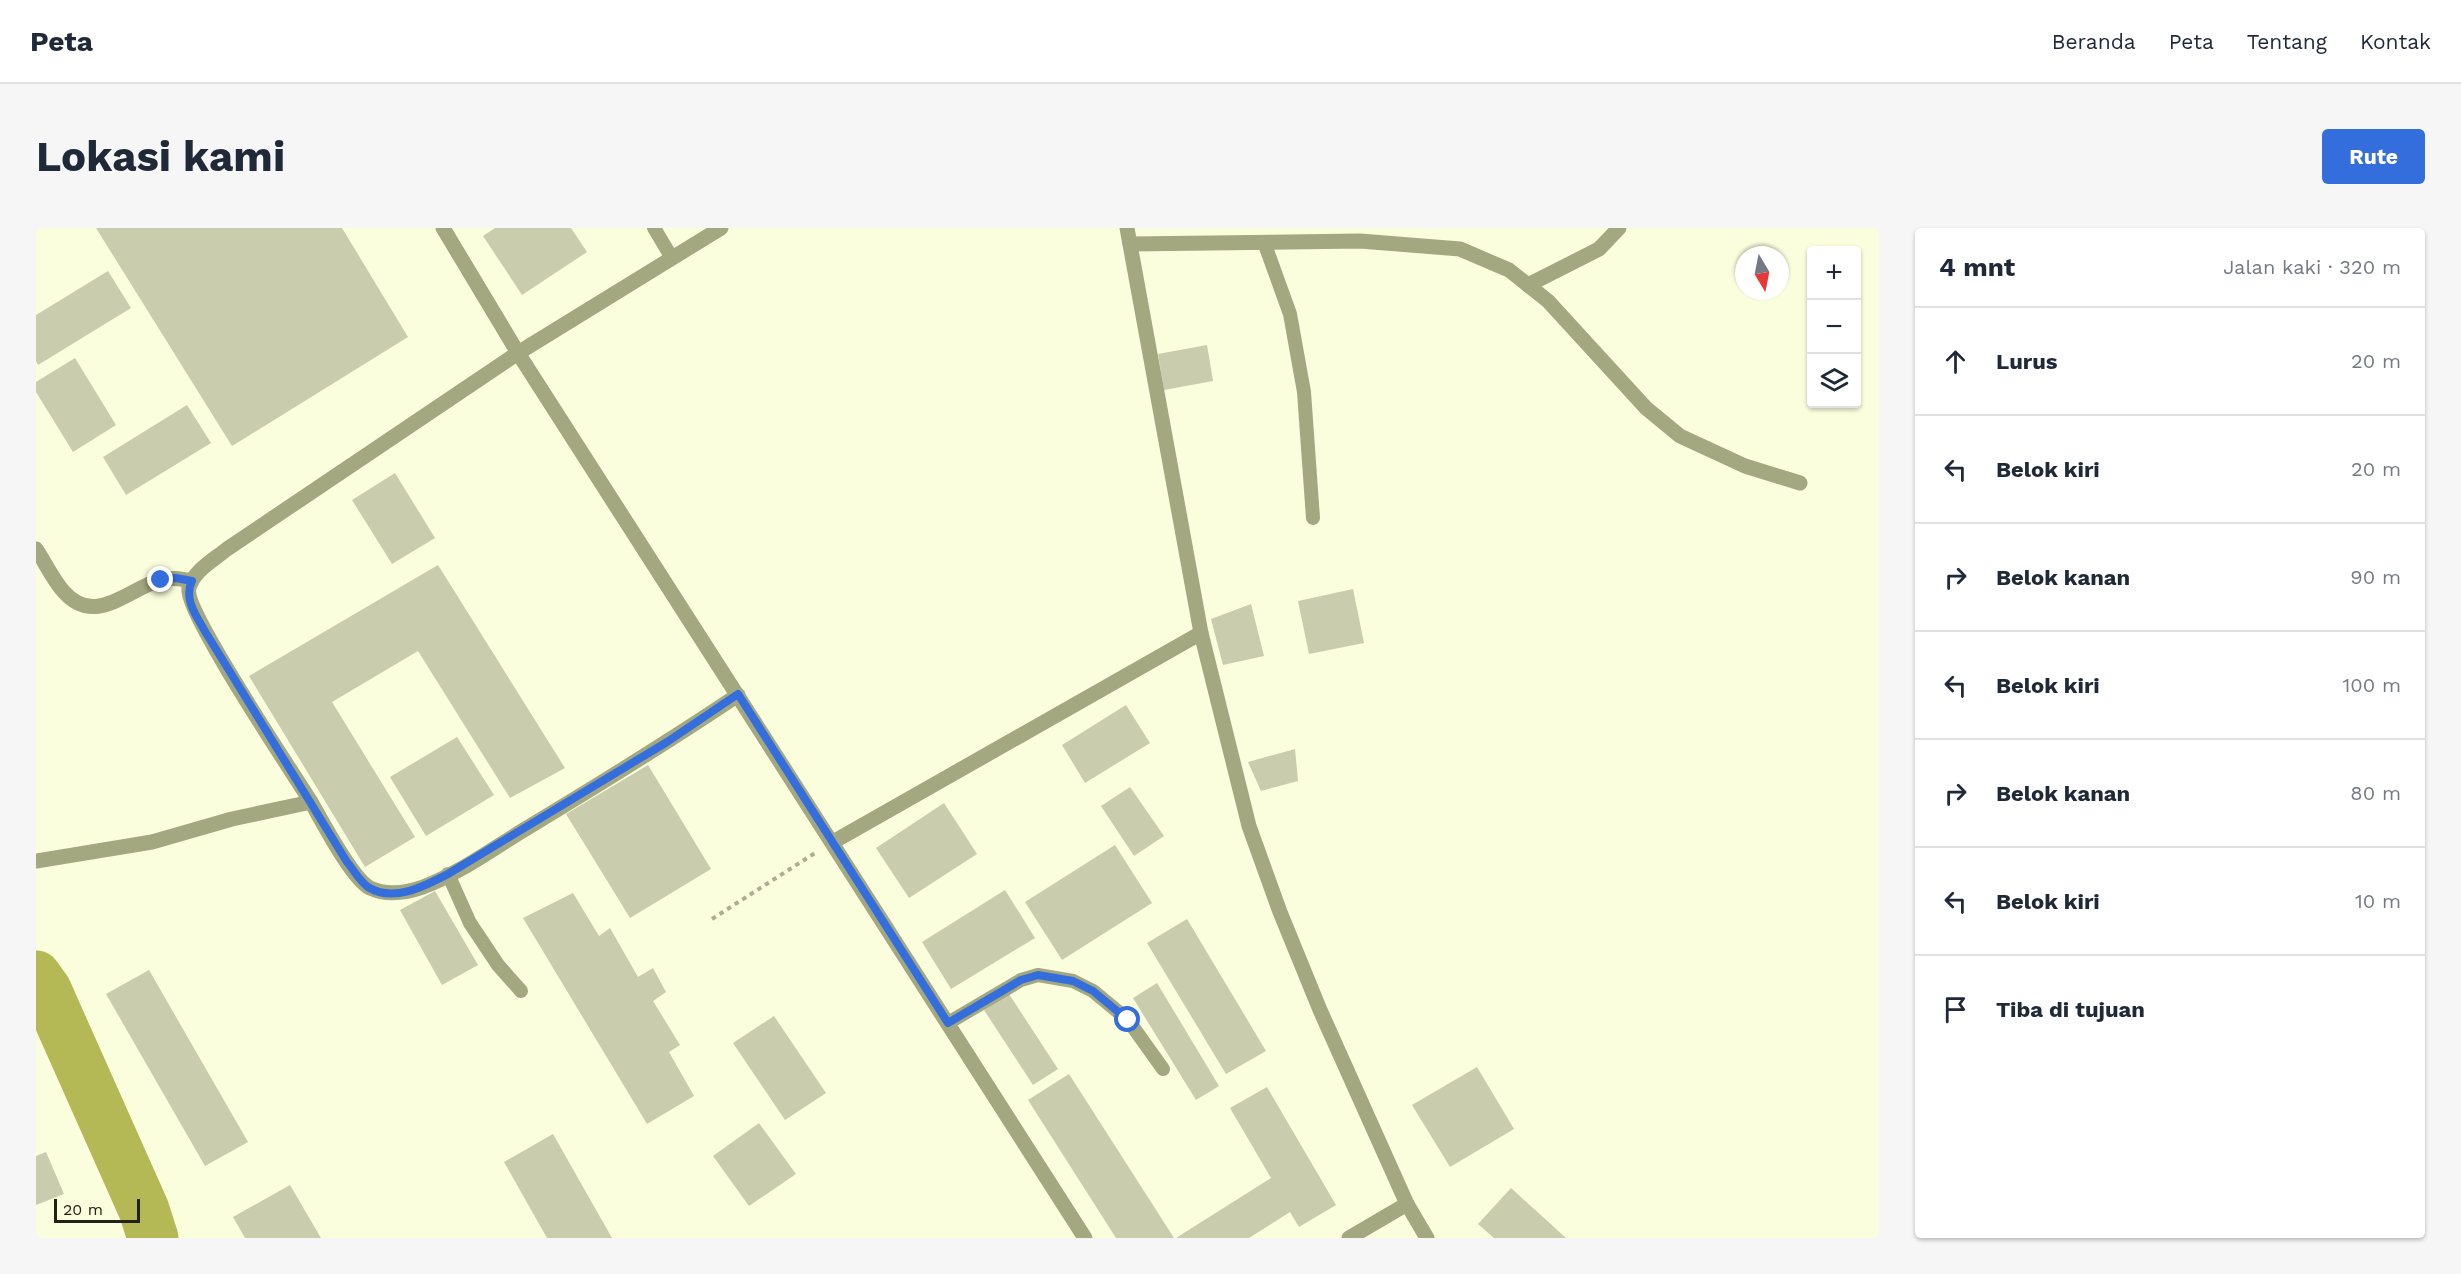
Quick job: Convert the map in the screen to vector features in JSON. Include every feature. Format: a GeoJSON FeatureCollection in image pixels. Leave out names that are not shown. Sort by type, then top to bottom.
{"type":"FeatureCollection","features":[{"type":"Feature","properties":{"kind":"street"},"geometry":{"type":"LineString","coordinates":[[443,228],[518,353],[1086,1238]]}},
{"type":"Feature","properties":{"kind":"street"},"geometry":{"type":"LineString","coordinates":[[721,228],[518,353],[227,549],[200,571],[188,588],[189,598],[206,633],[347,862],[368,887],[382,892],[398,893],[424,887],[448,874],[667,742],[738,694]]}},
{"type":"Feature","properties":{"kind":"street"},"geometry":{"type":"LineString","coordinates":[[1127,228],[1201,633],[1250,826],[1280,912],[1320,1010],[1407,1204],[1427,1238]]}},
{"type":"Feature","properties":{"kind":"street"},"geometry":{"type":"LineString","coordinates":[[1528,285],[1599,249],[1619,228]]}},
{"type":"Feature","properties":{"kind":"street"},"geometry":{"type":"LineString","coordinates":[[1130,244],[1360,241],[1460,249],[1509,270],[1548,300],[1646,408],[1680,436],[1745,465],[1800,483]]}},
{"type":"Feature","properties":{"kind":"street"},"geometry":{"type":"LineString","coordinates":[[36,549],[64,592],[83,606],[107,606],[161,580],[176,578],[192,581]]}},
{"type":"Feature","properties":{"kind":"street"},"geometry":{"type":"LineString","coordinates":[[833,842],[1201,633]]}},
{"type":"Feature","properties":{"kind":"street"},"geometry":{"type":"LineString","coordinates":[[36,861],[152,842],[232,819],[311,802]]}},
{"type":"Feature","properties":{"kind":"street"},"geometry":{"type":"LineString","coordinates":[[1348,1238],[1407,1204]]}},
{"type":"Feature","properties":{"kind":"lane"},"geometry":{"type":"LineString","coordinates":[[654,228],[672,258]]}},
{"type":"Feature","properties":{"kind":"lane"},"geometry":{"type":"LineString","coordinates":[[1264,242],[1290,314],[1304,392],[1313,518]]}},
{"type":"Feature","properties":{"kind":"lane"},"geometry":{"type":"LineString","coordinates":[[448,874],[470,923],[498,965],[521,991]]}},
{"type":"Feature","properties":{"kind":"lane"},"geometry":{"type":"LineString","coordinates":[[948,1023],[1021,980],[1038,975],[1073,981],[1093,991],[1128,1020],[1163,1069]]}},
{"type":"Feature","properties":{"kind":"path"},"geometry":{"type":"LineString","coordinates":[[712,919],[833,842]]}},
{"type":"Feature","properties":{"kind":"building"},"geometry":{"type":"Polygon","coordinates":[[[96,228],[342,228],[408,337],[232,446],[96,228]]]}},
{"type":"Feature","properties":{"kind":"building"},"geometry":{"type":"Polygon","coordinates":[[[495,228],[571,228],[587,252],[522,295],[483,236],[495,228]]]}},
{"type":"Feature","properties":{"kind":"building"},"geometry":{"type":"Polygon","coordinates":[[[108,271],[131,308],[38,365],[36,361],[36,315],[108,271]]]}},
{"type":"Feature","properties":{"kind":"building"},"geometry":{"type":"Polygon","coordinates":[[[1207,345],[1213,381],[1164,390],[1158,354],[1207,345]]]}},
{"type":"Feature","properties":{"kind":"building"},"geometry":{"type":"Polygon","coordinates":[[[75,358],[116,425],[73,452],[36,392],[36,382],[75,358]]]}},
{"type":"Feature","properties":{"kind":"building"},"geometry":{"type":"Polygon","coordinates":[[[187,405],[211,443],[126,495],[103,457],[187,405]]]}},
{"type":"Feature","properties":{"kind":"building"},"geometry":{"type":"Polygon","coordinates":[[[395,473],[435,538],[392,564],[352,500],[395,473]]]}},
{"type":"Feature","properties":{"kind":"building"},"geometry":{"type":"Polygon","coordinates":[[[438,565],[565,768],[510,798],[418,651],[332,702],[415,837],[365,867],[249,676],[438,565]]]}},
{"type":"Feature","properties":{"kind":"building"},"geometry":{"type":"Polygon","coordinates":[[[1353,589],[1364,643],[1309,654],[1298,601],[1353,589]]]}},
{"type":"Feature","properties":{"kind":"building"},"geometry":{"type":"Polygon","coordinates":[[[1251,604],[1264,656],[1223,665],[1211,619],[1251,604]]]}},
{"type":"Feature","properties":{"kind":"building"},"geometry":{"type":"Polygon","coordinates":[[[1126,705],[1150,743],[1085,783],[1062,745],[1126,705]]]}},
{"type":"Feature","properties":{"kind":"building"},"geometry":{"type":"Polygon","coordinates":[[[457,737],[494,795],[426,836],[390,777],[457,737]]]}},
{"type":"Feature","properties":{"kind":"building"},"geometry":{"type":"Polygon","coordinates":[[[1295,749],[1298,781],[1261,791],[1248,762],[1295,749]]]}},
{"type":"Feature","properties":{"kind":"building"},"geometry":{"type":"Polygon","coordinates":[[[648,765],[711,869],[630,918],[566,814],[648,765]]]}},
{"type":"Feature","properties":{"kind":"building"},"geometry":{"type":"Polygon","coordinates":[[[1130,787],[1164,836],[1134,856],[1101,806],[1130,787]]]}},
{"type":"Feature","properties":{"kind":"building"},"geometry":{"type":"Polygon","coordinates":[[[944,803],[977,854],[909,898],[876,848],[944,803]]]}},
{"type":"Feature","properties":{"kind":"building"},"geometry":{"type":"Polygon","coordinates":[[[1115,845],[1152,903],[1062,960],[1025,902],[1115,845]]]}},
{"type":"Feature","properties":{"kind":"building"},"geometry":{"type":"Polygon","coordinates":[[[1005,890],[1035,938],[951,989],[922,942],[1005,890]]]}},
{"type":"Feature","properties":{"kind":"building"},"geometry":{"type":"Polygon","coordinates":[[[435,891],[478,965],[442,985],[400,910],[435,891]]]}},
{"type":"Feature","properties":{"kind":"building"},"geometry":{"type":"Polygon","coordinates":[[[573,893],[599,936],[610,928],[638,977],[653,968],[666,992],[653,1001],[680,1045],[669,1052],[694,1096],[647,1124],[523,918],[573,893]]]}},
{"type":"Feature","properties":{"kind":"building"},"geometry":{"type":"Polygon","coordinates":[[[1187,919],[1266,1051],[1226,1074],[1147,943],[1187,919]]]}},
{"type":"Feature","properties":{"kind":"building"},"geometry":{"type":"Polygon","coordinates":[[[149,970],[248,1142],[205,1166],[106,994],[149,970]]]}},
{"type":"Feature","properties":{"kind":"building"},"geometry":{"type":"Polygon","coordinates":[[[1157,983],[1219,1086],[1196,1100],[1133,998],[1157,983]]]}},
{"type":"Feature","properties":{"kind":"building"},"geometry":{"type":"Polygon","coordinates":[[[1009,994],[1058,1069],[1033,1085],[984,1010],[1009,994]]]}},
{"type":"Feature","properties":{"kind":"building"},"geometry":{"type":"Polygon","coordinates":[[[774,1016],[826,1093],[785,1120],[733,1043],[774,1016]]]}},
{"type":"Feature","properties":{"kind":"building"},"geometry":{"type":"Polygon","coordinates":[[[1477,1067],[1514,1129],[1450,1167],[1412,1105],[1477,1067]]]}},
{"type":"Feature","properties":{"kind":"building"},"geometry":{"type":"Polygon","coordinates":[[[1069,1074],[1174,1238],[1116,1238],[1028,1100],[1069,1074]]]}},
{"type":"Feature","properties":{"kind":"building"},"geometry":{"type":"Polygon","coordinates":[[[1267,1087],[1336,1205],[1299,1227],[1290,1212],[1249,1238],[1176,1238],[1271,1178],[1230,1108],[1267,1087]]]}},
{"type":"Feature","properties":{"kind":"building"},"geometry":{"type":"Polygon","coordinates":[[[759,1123],[796,1174],[749,1206],[713,1156],[759,1123]]]}},
{"type":"Feature","properties":{"kind":"building"},"geometry":{"type":"Polygon","coordinates":[[[553,1134],[612,1238],[547,1238],[504,1162],[553,1134]]]}},
{"type":"Feature","properties":{"kind":"building"},"geometry":{"type":"Polygon","coordinates":[[[46,1152],[64,1194],[36,1205],[36,1156],[46,1152]]]}},
{"type":"Feature","properties":{"kind":"building"},"geometry":{"type":"Polygon","coordinates":[[[290,1185],[321,1238],[245,1238],[233,1217],[290,1185]]]}},
{"type":"Feature","properties":{"kind":"building"},"geometry":{"type":"Polygon","coordinates":[[[1511,1188],[1566,1238],[1494,1238],[1478,1224],[1511,1188]]]}},
{"type":"Feature","properties":{"kind":"waterway"},"geometry":{"type":"LineString","coordinates":[[36,976],[46,990],[144,1210],[153,1238]]}},
{"type":"Feature","properties":{"kind":"route"},"geometry":{"type":"LineString","coordinates":[[161,580],[176,578],[192,581],[188,588],[189,598],[206,633],[347,862],[368,887],[382,892],[398,893],[424,887],[478,858],[667,742],[738,694],[948,1023],[1021,980],[1038,975],[1073,981],[1093,991],[1128,1020]]}}]}
